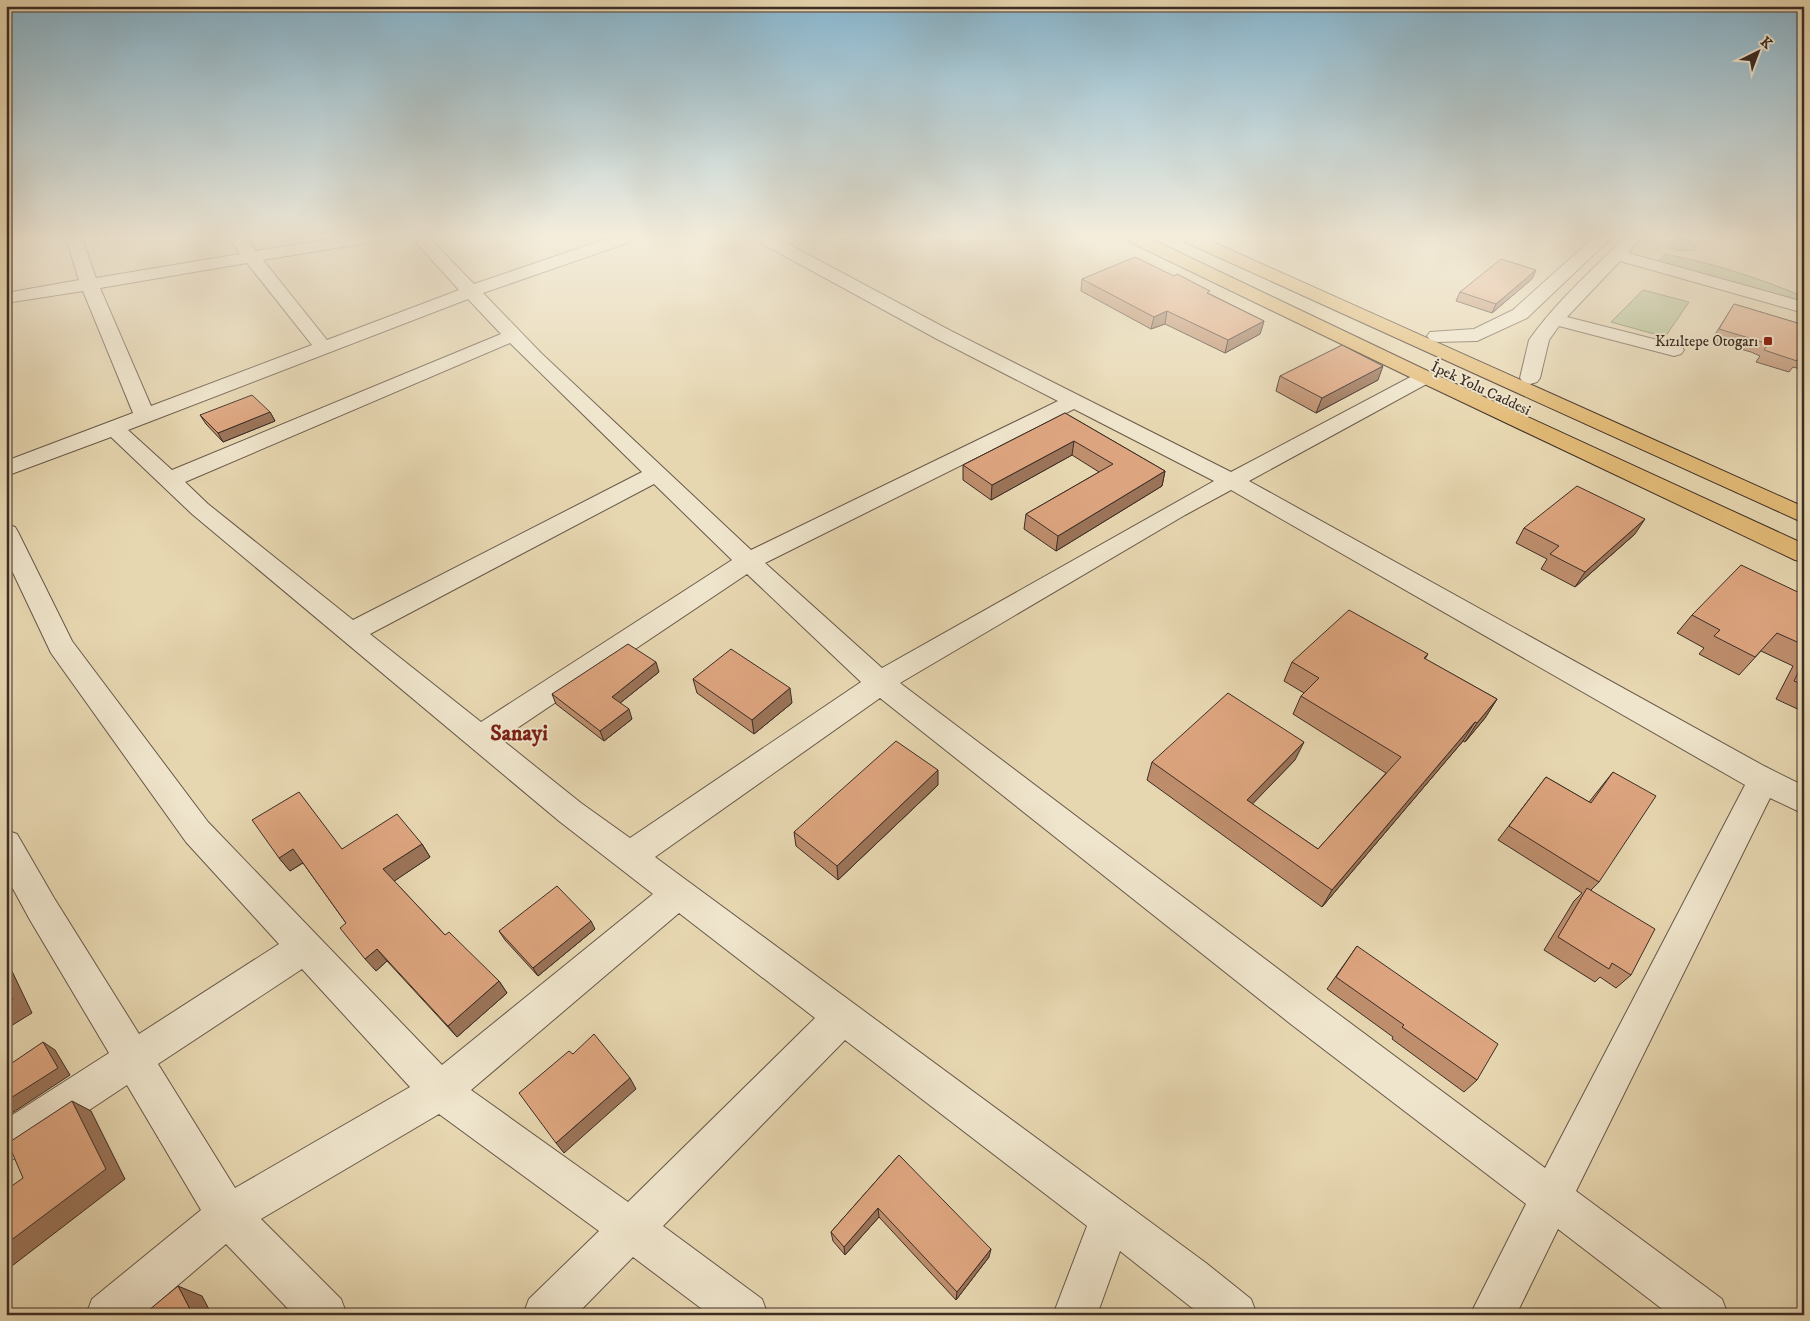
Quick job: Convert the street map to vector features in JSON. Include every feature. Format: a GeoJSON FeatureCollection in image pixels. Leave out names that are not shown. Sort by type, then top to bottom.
{"type":"FeatureCollection","features":[{"type":"Feature","properties":{"kind":"highway"},"geometry":{"type":"LineString","coordinates":[[1264,300],[1804,554]]}},
{"type":"Feature","properties":{"kind":"highway","name":"İpek Yolu Caddesi"},"geometry":{"type":"LineString","coordinates":[[1292,300],[1804,538]]}},
{"type":"Feature","properties":{"kind":"highway","name":"İpek Yolu Caddesi"},"geometry":{"type":"LineString","coordinates":[[1327,300],[1804,516]]}},
{"type":"Feature","properties":{"kind":"highway"},"geometry":{"type":"LineString","coordinates":[[1355,300],[1804,500]]}},
{"type":"Feature","properties":{"kind":"street"},"geometry":{"type":"LineString","coordinates":[[97,300],[145,416]]}},
{"type":"Feature","properties":{"kind":"street"},"geometry":{"type":"LineString","coordinates":[[285,300],[324,348]]}},
{"type":"Feature","properties":{"kind":"street"},"geometry":{"type":"LineString","coordinates":[[6,470],[450,300]]}},
{"type":"Feature","properties":{"kind":"street"},"geometry":{"type":"LineString","coordinates":[[480,300],[656,474],[748,562],[880,683],[1305,1012],[1706,1315]]}},
{"type":"Feature","properties":{"kind":"street"},"geometry":{"type":"LineString","coordinates":[[879,300],[944,335],[1232,481],[1764,781],[1804,801]]}},
{"type":"Feature","properties":{"kind":"street"},"geometry":{"type":"LineString","coordinates":[[1437,336],[1477,335],[1520,314],[1536,300]]}},
{"type":"Feature","properties":{"kind":"street"},"geometry":{"type":"LineString","coordinates":[[1530,378],[1539,340],[1554,319],[1572,300]]}},
{"type":"Feature","properties":{"kind":"street"},"geometry":{"type":"LineString","coordinates":[[1781,300],[1804,308]]}},
{"type":"Feature","properties":{"kind":"street"},"geometry":{"type":"LineString","coordinates":[[1554,319],[1674,350]]}},
{"type":"Feature","properties":{"kind":"street"},"geometry":{"type":"LineString","coordinates":[[169,480],[514,335]]}},
{"type":"Feature","properties":{"kind":"street"},"geometry":{"type":"LineString","coordinates":[[630,856],[900,670],[1084,563],[1425,377]]}},
{"type":"Feature","properties":{"kind":"street"},"geometry":{"type":"LineString","coordinates":[[480,738],[748,562],[1075,401]]}},
{"type":"Feature","properties":{"kind":"street"},"geometry":{"type":"LineString","coordinates":[[114,428],[200,509],[570,812],[1191,1278],[1235,1315]]}},
{"type":"Feature","properties":{"kind":"street"},"geometry":{"type":"LineString","coordinates":[[351,632],[656,474]]}},
{"type":"Feature","properties":{"kind":"street"},"geometry":{"type":"LineString","coordinates":[[6,532],[61,646],[197,832],[440,1091],[632,1229],[746,1315]]}},
{"type":"Feature","properties":{"kind":"street"},"geometry":{"type":"LineString","coordinates":[[1492,1315],[1764,781]]}},
{"type":"Feature","properties":{"kind":"street"},"geometry":{"type":"LineString","coordinates":[[6,844],[42,908],[228,1215],[325,1315]]}},
{"type":"Feature","properties":{"kind":"street"},"geometry":{"type":"LineString","coordinates":[[108,1315],[228,1215],[440,1091],[679,893]]}},
{"type":"Feature","properties":{"kind":"street"},"geometry":{"type":"LineString","coordinates":[[6,1142],[305,947]]}},
{"type":"Feature","properties":{"kind":"street"},"geometry":{"type":"LineString","coordinates":[[545,1315],[843,1016]]}},
{"type":"Feature","properties":{"kind":"street"},"geometry":{"type":"LineString","coordinates":[[1075,1315],[1111,1218]]}},
{"type":"Feature","properties":{"kind":"green space"},"geometry":{"type":"Polygon","coordinates":[[[1633,300],[1680,300],[1689,302],[1665,337],[1611,322],[1633,300]]]}},
{"type":"Feature","properties":{"kind":"green space"},"geometry":{"type":"Polygon","coordinates":[[[1788,300],[1804,300],[1804,304],[1788,300]]]}},
{"type":"Feature","properties":{"kind":"building"},"geometry":{"type":"Polygon","coordinates":[[[1121,300],[1221,300],[1264,321],[1228,340],[1167,311],[1154,317],[1121,300]]]}},
{"type":"Feature","properties":{"kind":"building"},"geometry":{"type":"Polygon","coordinates":[[[1483,300],[1501,300],[1496,304],[1483,300]]]}},
{"type":"Feature","properties":{"kind":"building"},"geometry":{"type":"Polygon","coordinates":[[[1734,304],[1804,325],[1804,356],[1801,355],[1797,361],[1764,350],[1768,344],[1719,329],[1734,304]]]}},
{"type":"Feature","properties":{"kind":"building"},"geometry":{"type":"Polygon","coordinates":[[[1342,345],[1383,366],[1322,398],[1280,376],[1342,345]]]}},
{"type":"Feature","properties":{"kind":"building"},"geometry":{"type":"Polygon","coordinates":[[[252,395],[270,412],[218,433],[200,415],[252,395]]]}},
{"type":"Feature","properties":{"kind":"building"},"geometry":{"type":"Polygon","coordinates":[[[1065,413],[1165,471],[1058,536],[1026,514],[1113,464],[1074,441],[992,485],[963,465],[1065,413]]]}},
{"type":"Feature","properties":{"kind":"building"},"geometry":{"type":"Polygon","coordinates":[[[1577,486],[1645,519],[1585,572],[1550,554],[1559,546],[1524,528],[1577,486]]]}},
{"type":"Feature","properties":{"kind":"building"},"geometry":{"type":"Polygon","coordinates":[[[1741,565],[1804,595],[1804,645],[1777,633],[1755,657],[1714,636],[1720,630],[1692,615],[1741,565]]]}},
{"type":"Feature","properties":{"kind":"building"},"geometry":{"type":"Polygon","coordinates":[[[1349,610],[1428,654],[1424,658],[1497,699],[1477,723],[1475,722],[1332,890],[1152,762],[1228,693],[1304,742],[1247,800],[1318,849],[1401,757],[1301,696],[1319,678],[1292,662],[1349,610]]]}},
{"type":"Feature","properties":{"kind":"building"},"geometry":{"type":"Polygon","coordinates":[[[628,644],[656,662],[612,697],[629,709],[600,731],[552,694],[628,644]]]}},
{"type":"Feature","properties":{"kind":"building"},"geometry":{"type":"Polygon","coordinates":[[[731,649],[790,688],[752,720],[693,679],[731,649]]]}},
{"type":"Feature","properties":{"kind":"building"},"geometry":{"type":"Polygon","coordinates":[[[1804,661],[1804,685],[1794,681],[1804,661]]]}},
{"type":"Feature","properties":{"kind":"building"},"geometry":{"type":"Polygon","coordinates":[[[896,741],[938,770],[837,866],[794,832],[896,741]]]}},
{"type":"Feature","properties":{"kind":"building"},"geometry":{"type":"Polygon","coordinates":[[[1613,772],[1656,796],[1599,882],[1509,826],[1546,777],[1591,803],[1613,772]]]}},
{"type":"Feature","properties":{"kind":"building"},"geometry":{"type":"Polygon","coordinates":[[[299,792],[342,849],[397,814],[422,844],[383,869],[445,935],[449,932],[499,981],[448,1026],[377,949],[365,959],[340,928],[346,923],[293,849],[279,858],[252,820],[299,792]]]}},
{"type":"Feature","properties":{"kind":"building"},"geometry":{"type":"Polygon","coordinates":[[[557,886],[591,921],[533,968],[499,931],[557,886]]]}},
{"type":"Feature","properties":{"kind":"building"},"geometry":{"type":"Polygon","coordinates":[[[1587,888],[1655,929],[1631,975],[1612,963],[1609,969],[1558,937],[1587,888]]]}},
{"type":"Feature","properties":{"kind":"building"},"geometry":{"type":"Polygon","coordinates":[[[1357,946],[1498,1044],[1477,1080],[1336,977],[1357,946]]]}},
{"type":"Feature","properties":{"kind":"building"},"geometry":{"type":"Polygon","coordinates":[[[6,986],[13,1000],[6,1004],[6,986]]]}},
{"type":"Feature","properties":{"kind":"building"},"geometry":{"type":"Polygon","coordinates":[[[594,1034],[630,1078],[556,1143],[519,1093],[569,1051],[573,1054],[594,1034]]]}},
{"type":"Feature","properties":{"kind":"building"},"geometry":{"type":"Polygon","coordinates":[[[43,1042],[58,1068],[6,1101],[6,1067],[43,1042]]]}},
{"type":"Feature","properties":{"kind":"building"},"geometry":{"type":"Polygon","coordinates":[[[72,1101],[106,1169],[6,1244],[6,1190],[23,1178],[8,1143],[72,1101]]]}},
{"type":"Feature","properties":{"kind":"building"},"geometry":{"type":"Polygon","coordinates":[[[899,1155],[991,1249],[957,1292],[878,1208],[844,1247],[831,1232],[899,1155]]]}},
{"type":"Feature","properties":{"kind":"building"},"geometry":{"type":"Polygon","coordinates":[[[178,1286],[193,1315],[143,1315],[178,1286]]]}},
{"type":"Feature","properties":{"kind":"place","name":"Kızıltepe Otogarı"},"geometry":{"type":"Point","coordinates":[1768,341]}},
{"type":"Feature","properties":{"kind":"district","name":"Sanayi"},"geometry":{"type":"Point","coordinates":[519,732]}}]}
